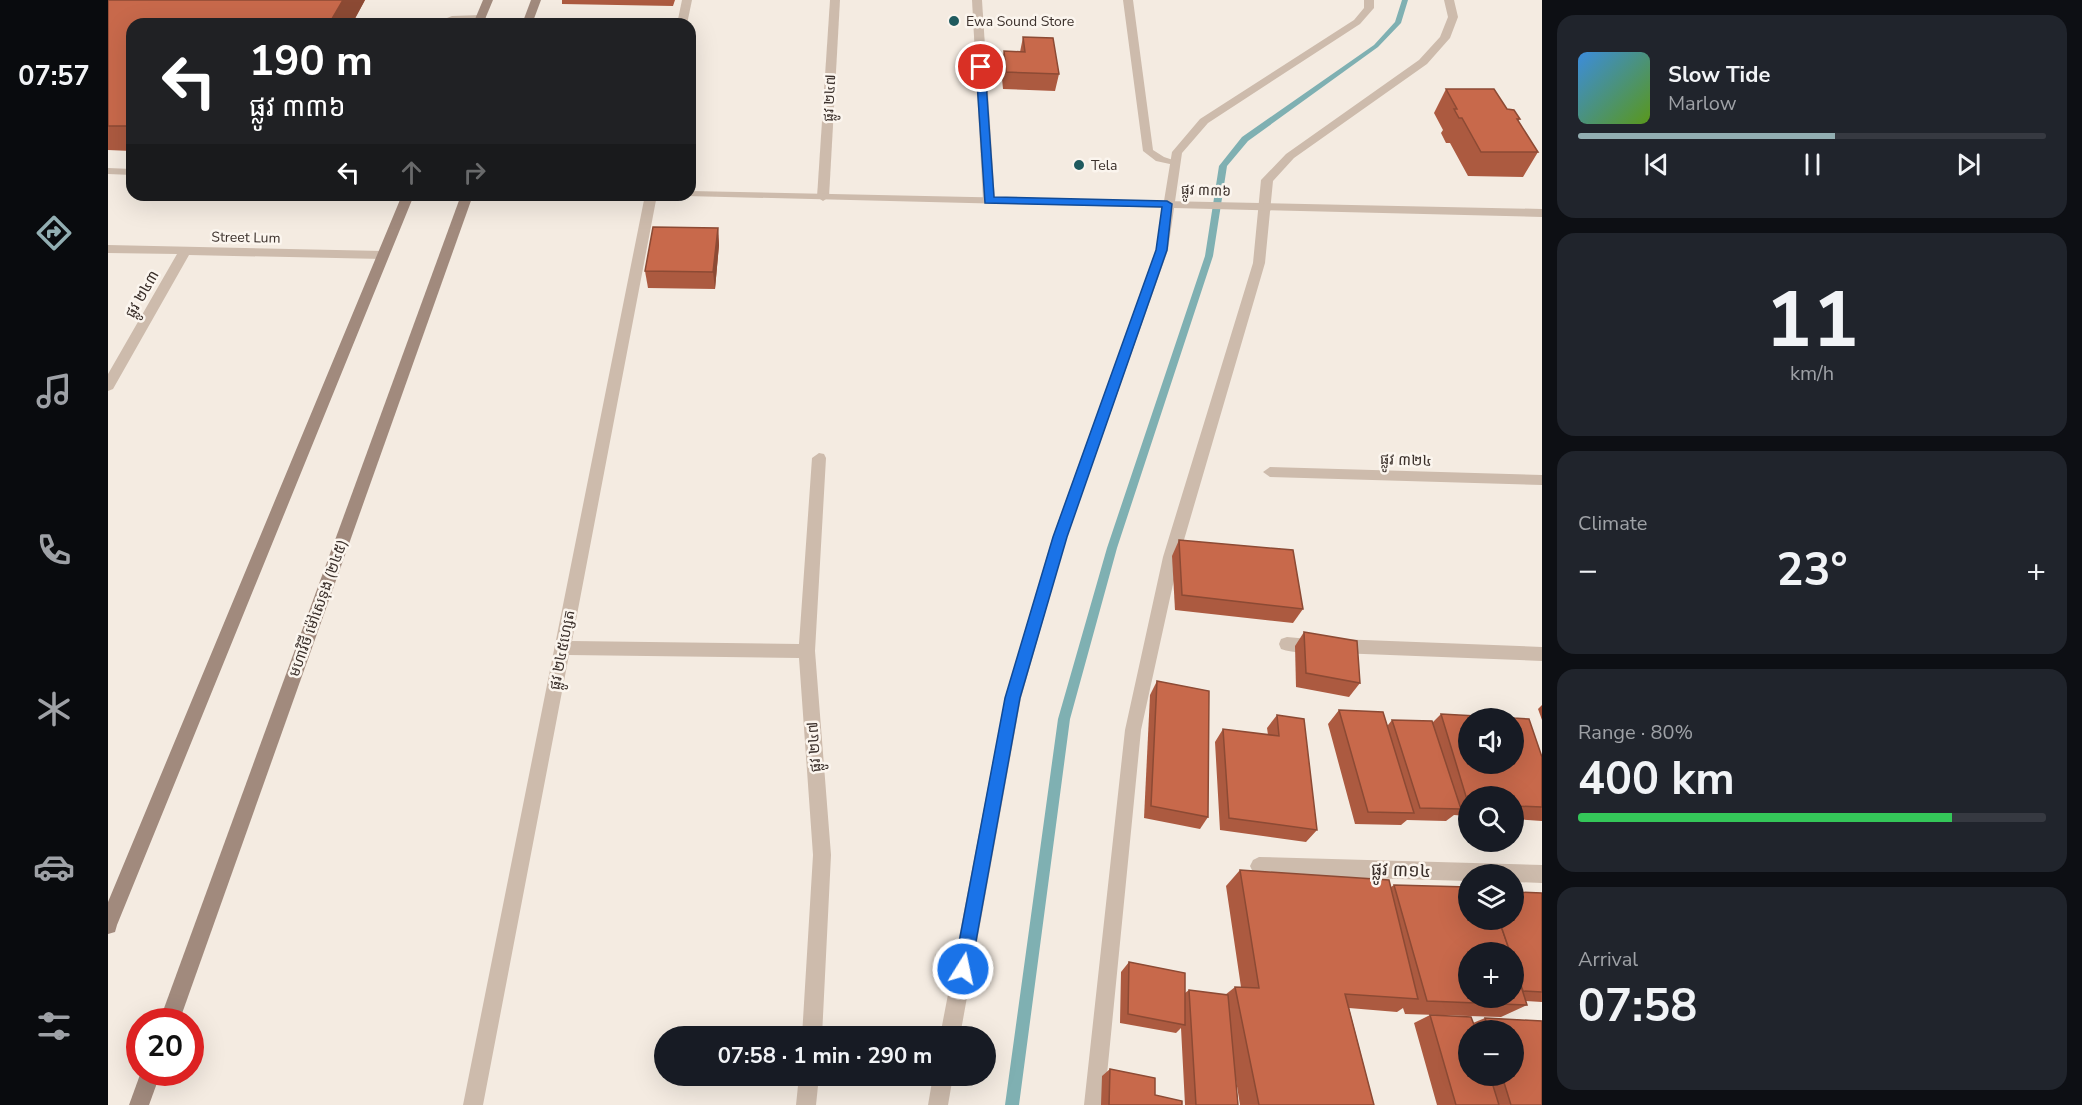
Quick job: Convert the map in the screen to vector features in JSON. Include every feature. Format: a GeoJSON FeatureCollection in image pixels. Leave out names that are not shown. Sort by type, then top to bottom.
{"type":"FeatureCollection","features":[{"type":"Feature","properties":{"kind":"main road"},"geometry":{"type":"LineString","coordinates":[[480,18],[488,0]]}},
{"type":"Feature","properties":{"kind":"main road"},"geometry":{"type":"LineString","coordinates":[[529,18],[536,0]]}},
{"type":"Feature","properties":{"kind":"main road"},"geometry":{"type":"LineString","coordinates":[[108,925],[406,201]]}},
{"type":"Feature","properties":{"kind":"main road","name":"មហាវិថី ម៉ៅសេទុង (២៤៥)"},"geometry":{"type":"LineString","coordinates":[[174,1008],[465,201]]}},
{"type":"Feature","properties":{"kind":"main road"},"geometry":{"type":"LineString","coordinates":[[139,1105],[146,1086]]}},
{"type":"Feature","properties":{"kind":"street"},"geometry":{"type":"LineString","coordinates":[[683,18],[687,0]]}},
{"type":"Feature","properties":{"kind":"street","name":"ផ្លូវ ២៤៧"},"geometry":{"type":"LineString","coordinates":[[823,197],[835,0]]}},
{"type":"Feature","properties":{"kind":"street"},"geometry":{"type":"LineString","coordinates":[[977,0],[989,200]]}},
{"type":"Feature","properties":{"kind":"street"},"geometry":{"type":"LineString","coordinates":[[1128,0],[1148,151],[1160,159],[1175,164]]}},
{"type":"Feature","properties":{"kind":"street"},"geometry":{"type":"LineString","coordinates":[[952,1026],[1012,698],[1060,537],[1162,250],[1173,204],[1177,152],[1204,121],[1357,22],[1369,8],[1369,0]]}},
{"type":"Feature","properties":{"kind":"street"},"geometry":{"type":"LineString","coordinates":[[1094,1105],[1133,730],[1172,557],[1258,263],[1268,180],[1290,156],[1423,62],[1445,38],[1453,17],[1449,0]]}},
{"type":"Feature","properties":{"kind":"street"},"geometry":{"type":"LineString","coordinates":[[108,171],[126,172]]}},
{"type":"Feature","properties":{"kind":"street","name":"ផ្លូវ ៣៣៦"},"geometry":{"type":"LineString","coordinates":[[696,194],[1542,213]]}},
{"type":"Feature","properties":{"kind":"street","name":"ផ្លូវ ២៤៥ហ្សេត"},"geometry":{"type":"LineString","coordinates":[[473,1105],[650,201]]}},
{"type":"Feature","properties":{"kind":"street","name":"Street Lum"},"geometry":{"type":"LineString","coordinates":[[108,249],[383,255]]}},
{"type":"Feature","properties":{"kind":"street","name":"ផ្លូវ ២៤៣"},"geometry":{"type":"LineString","coordinates":[[108,386],[186,250]]}},
{"type":"Feature","properties":{"kind":"street","name":"ផ្លូវ ២៤៧"},"geometry":{"type":"LineString","coordinates":[[813,1026],[822,855],[807,651],[819,458]]}},
{"type":"Feature","properties":{"kind":"street","name":"ផ្លូវ ៣២៤"},"geometry":{"type":"LineString","coordinates":[[1270,472],[1542,480]]}},
{"type":"Feature","properties":{"kind":"street"},"geometry":{"type":"LineString","coordinates":[[1287,644],[1542,654]]}},
{"type":"Feature","properties":{"kind":"street"},"geometry":{"type":"LineString","coordinates":[[562,648],[807,651]]}},
{"type":"Feature","properties":{"kind":"street","name":"ផ្លូវ ៣១៤"},"geometry":{"type":"LineString","coordinates":[[1259,866],[1542,874]]}},
{"type":"Feature","properties":{"kind":"street"},"geometry":{"type":"LineString","coordinates":[[806,1105],[808,1086]]}},
{"type":"Feature","properties":{"kind":"street"},"geometry":{"type":"LineString","coordinates":[[938,1105],[941,1086]]}},
{"type":"Feature","properties":{"kind":"building"},"geometry":{"type":"Polygon","coordinates":[[[108,0],[343,0],[332,18],[126,18],[126,126],[108,126],[108,0]]]}},
{"type":"Feature","properties":{"kind":"building"},"geometry":{"type":"Polygon","coordinates":[[[1023,37],[1053,38],[1059,74],[1006,72],[1004,51],[1025,52],[1023,37]]]}},
{"type":"Feature","properties":{"kind":"building"},"geometry":{"type":"Polygon","coordinates":[[[1446,89],[1494,89],[1507,109],[1514,110],[1520,119],[1517,119],[1538,152],[1481,152],[1462,118],[1459,118],[1454,109],[1457,109],[1446,89]]]}},
{"type":"Feature","properties":{"kind":"building"},"geometry":{"type":"Polygon","coordinates":[[[653,227],[718,228],[713,272],[645,271],[653,227]]]}},
{"type":"Feature","properties":{"kind":"building"},"geometry":{"type":"Polygon","coordinates":[[[1179,540],[1293,550],[1303,609],[1182,595],[1179,540]]]}},
{"type":"Feature","properties":{"kind":"building"},"geometry":{"type":"Polygon","coordinates":[[[1304,632],[1357,641],[1360,683],[1306,673],[1304,632]]]}},
{"type":"Feature","properties":{"kind":"building"},"geometry":{"type":"Polygon","coordinates":[[[1157,681],[1209,691],[1208,817],[1151,806],[1157,681]]]}},
{"type":"Feature","properties":{"kind":"building"},"geometry":{"type":"Polygon","coordinates":[[[1339,710],[1383,712],[1414,813],[1368,812],[1339,710]]]}},
{"type":"Feature","properties":{"kind":"building"},"geometry":{"type":"Polygon","coordinates":[[[1441,714],[1458,715],[1458,770],[1441,714]]]}},
{"type":"Feature","properties":{"kind":"building"},"geometry":{"type":"Polygon","coordinates":[[[1277,715],[1304,719],[1317,830],[1229,818],[1223,729],[1279,736],[1277,715]]]}},
{"type":"Feature","properties":{"kind":"building"},"geometry":{"type":"Polygon","coordinates":[[[1524,719],[1529,719],[1542,757],[1542,807],[1524,806],[1524,786],[1463,786],[1459,774],[1524,774],[1524,719]]]}},
{"type":"Feature","properties":{"kind":"building"},"geometry":{"type":"Polygon","coordinates":[[[1392,720],[1432,721],[1458,800],[1458,809],[1420,808],[1392,720]]]}},
{"type":"Feature","properties":{"kind":"building"},"geometry":{"type":"Polygon","coordinates":[[[1240,870],[1389,880],[1418,999],[1345,994],[1374,1105],[1259,1105],[1235,987],[1259,988],[1240,870]]]}},
{"type":"Feature","properties":{"kind":"building"},"geometry":{"type":"Polygon","coordinates":[[[1394,885],[1458,887],[1458,930],[1502,930],[1507,942],[1458,942],[1458,1002],[1427,1001],[1394,885]]]}},
{"type":"Feature","properties":{"kind":"building"},"geometry":{"type":"Polygon","coordinates":[[[1524,892],[1542,893],[1542,992],[1524,991],[1524,942],[1507,942],[1502,930],[1524,930],[1524,892]]]}},
{"type":"Feature","properties":{"kind":"building"},"geometry":{"type":"Polygon","coordinates":[[[1129,962],[1185,973],[1185,1025],[1128,1014],[1129,962]]]}},
{"type":"Feature","properties":{"kind":"building"},"geometry":{"type":"Polygon","coordinates":[[[1189,990],[1228,995],[1238,1105],[1196,1105],[1189,990]]]}},
{"type":"Feature","properties":{"kind":"building"},"geometry":{"type":"Polygon","coordinates":[[[1430,1015],[1471,1017],[1472,1020],[1458,1020],[1458,1086],[1493,1086],[1499,1105],[1456,1105],[1430,1015]]]}},
{"type":"Feature","properties":{"kind":"building"},"geometry":{"type":"Polygon","coordinates":[[[1485,1018],[1523,1020],[1486,1020],[1485,1018]]]}},
{"type":"Feature","properties":{"kind":"building"},"geometry":{"type":"Polygon","coordinates":[[[1524,1020],[1542,1021],[1542,1105],[1511,1105],[1505,1086],[1524,1086],[1524,1020]]]}},
{"type":"Feature","properties":{"kind":"building"},"geometry":{"type":"Polygon","coordinates":[[[1110,1069],[1155,1078],[1155,1095],[1182,1101],[1182,1105],[1109,1105],[1110,1069]]]}},
{"type":"Feature","properties":{"kind":"waterway"},"geometry":{"type":"LineString","coordinates":[[1012,1105],[1064,719],[1112,548],[1209,256],[1223,166],[1245,139],[1376,46],[1398,23],[1405,0]]}},
{"type":"Feature","properties":{"kind":"place","name":"Ewa Sound Store"},"geometry":{"type":"Point","coordinates":[954,21]}},
{"type":"Feature","properties":{"kind":"place","name":"Tela"},"geometry":{"type":"Point","coordinates":[1079,165]}},
{"type":"Feature","properties":{"kind":"route"},"geometry":{"type":"LineString","coordinates":[[963,969],[1012,698],[1060,537],[1162,250],[1167,204],[989,200],[981,67]]}}]}
